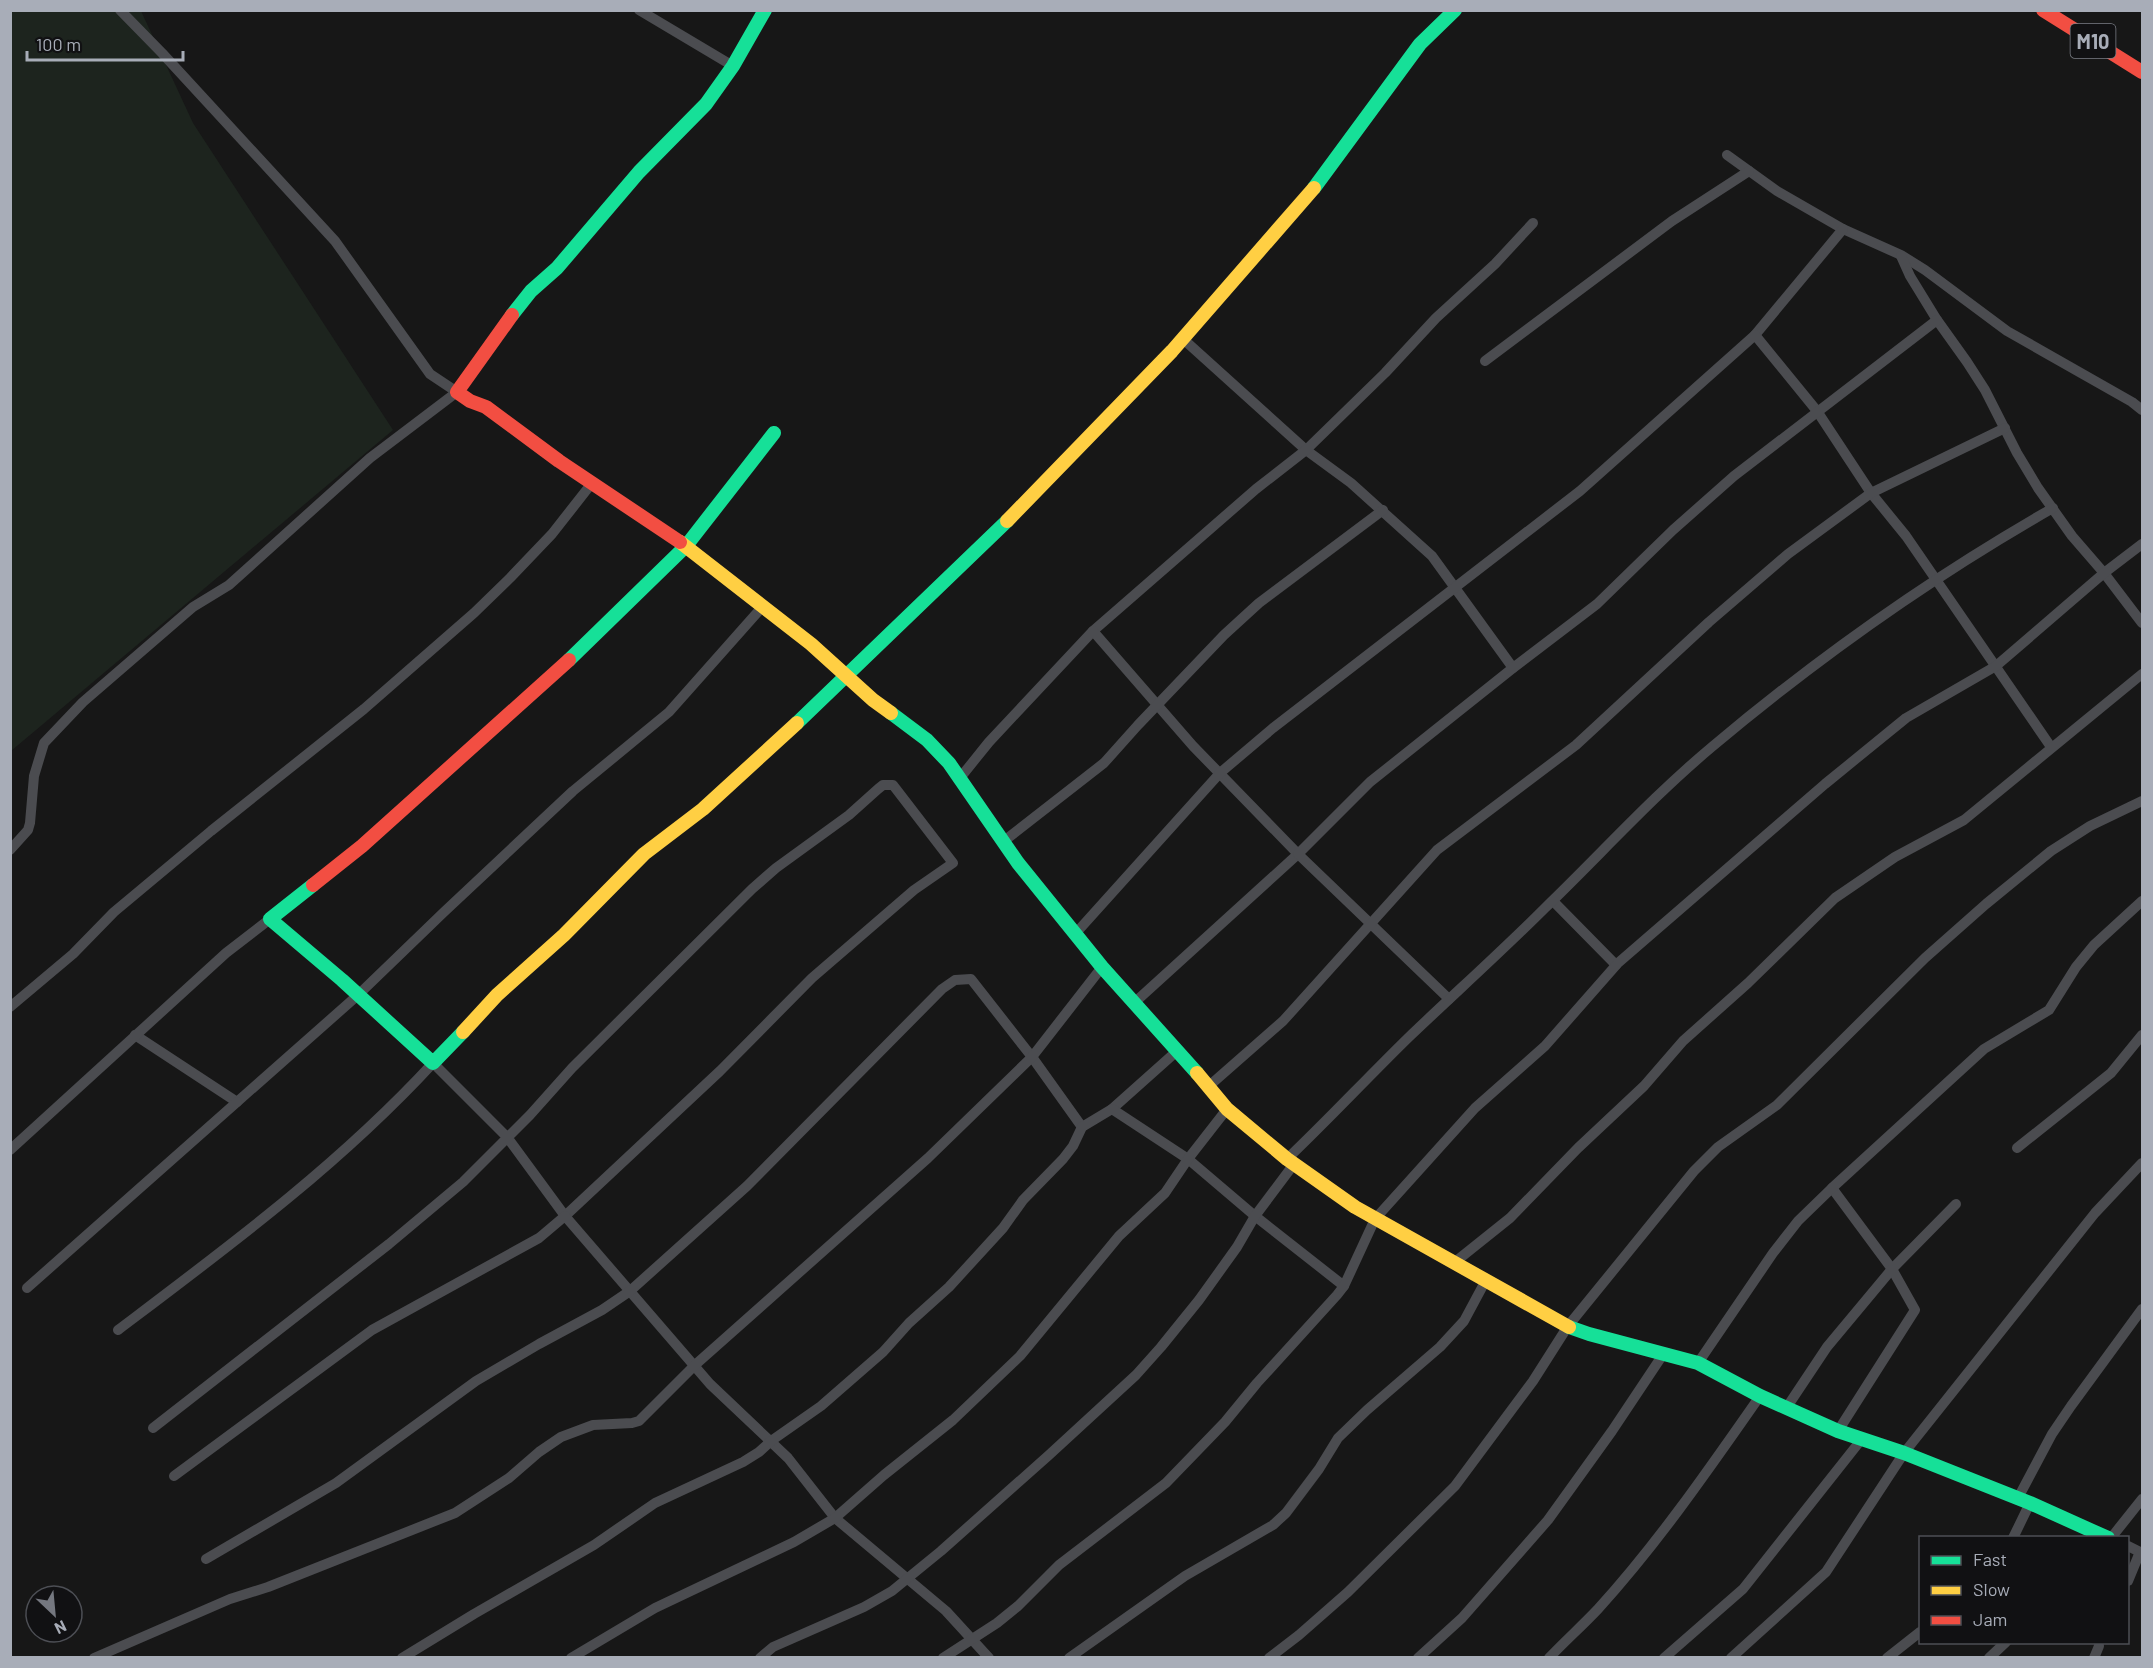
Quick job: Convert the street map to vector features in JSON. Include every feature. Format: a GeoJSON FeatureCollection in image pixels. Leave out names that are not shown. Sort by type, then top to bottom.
{"type":"FeatureCollection","features":[{"type":"Feature","properties":{"kind":"street"},"geometry":{"type":"LineString","coordinates":[[120,10],[335,242],[430,374],[470,401],[486,407],[592,483],[686,546],[811,644],[873,700],[927,740],[960,778],[1018,863],[1102,967],[1227,1109],[1291,1162],[1355,1207],[1568,1326],[1589,1334],[1698,1363],[1760,1396],[1838,1431],[1904,1453],[2105,1536]]}},
{"type":"Feature","properties":{"kind":"street"},"geometry":{"type":"LineString","coordinates":[[639,10],[733,66]]}},
{"type":"Feature","properties":{"kind":"street"},"geometry":{"type":"LineString","coordinates":[[10,850],[28,830],[34,776],[44,743],[83,702],[193,607],[229,585],[370,458],[457,392],[505,323],[531,291],[563,261],[639,172],[706,104],[733,66],[765,10]]}},
{"type":"Feature","properties":{"kind":"street"},"geometry":{"type":"LineString","coordinates":[[118,1330],[305,1186],[381,1118],[497,995],[564,935],[644,854],[703,809],[752,766],[1011,517],[1172,351],[1314,188],[1420,44],[1455,10]]}},
{"type":"Feature","properties":{"kind":"street","name":"M10"},"geometry":{"type":"LineString","coordinates":[[2043,10],[2142,72]]}},
{"type":"Feature","properties":{"kind":"street"},"geometry":{"type":"LineString","coordinates":[[1727,155],[1777,191],[1843,229],[1901,255],[2007,331],[2132,402],[2142,410]]}},
{"type":"Feature","properties":{"kind":"street"},"geometry":{"type":"LineString","coordinates":[[1485,361],[1672,221],[1749,171]]}},
{"type":"Feature","properties":{"kind":"street"},"geometry":{"type":"LineString","coordinates":[[960,778],[988,742],[1093,631],[1256,489],[1305,450],[1385,373],[1436,318],[1495,264],[1533,223]]}},
{"type":"Feature","properties":{"kind":"street"},"geometry":{"type":"LineString","coordinates":[[1076,933],[1220,773],[1273,728],[1580,491],[1755,335],[1843,229]]}},
{"type":"Feature","properties":{"kind":"street"},"geometry":{"type":"LineString","coordinates":[[1901,255],[1910,276],[1937,320],[1967,362],[2017,453],[2072,536],[2104,573],[2142,624]]}},
{"type":"Feature","properties":{"kind":"street"},"geometry":{"type":"LineString","coordinates":[[1134,1003],[1298,854],[1370,782],[1597,604],[1673,530],[1734,476],[1937,320]]}},
{"type":"Feature","properties":{"kind":"street"},"geometry":{"type":"LineString","coordinates":[[1755,335],[1817,411],[1871,493],[1906,536],[2051,747]]}},
{"type":"Feature","properties":{"kind":"street"},"geometry":{"type":"LineString","coordinates":[[1182,338],[1305,450],[1351,483],[1432,556],[1513,668]]}},
{"type":"Feature","properties":{"kind":"street"},"geometry":{"type":"LineString","coordinates":[[1209,1086],[1282,1022],[1437,850],[1576,745],[1709,622],[1788,554],[1871,493],[2005,428]]}},
{"type":"Feature","properties":{"kind":"street"},"geometry":{"type":"LineString","coordinates":[[10,1150],[226,952],[362,846],[586,644],[686,546],[774,434]]}},
{"type":"Feature","properties":{"kind":"street"},"geometry":{"type":"LineString","coordinates":[[10,1008],[73,954],[114,912],[364,709],[474,613],[552,534],[592,483]]}},
{"type":"Feature","properties":{"kind":"street"},"geometry":{"type":"LineString","coordinates":[[760,1658],[773,1647],[864,1607],[907,1580],[1136,1375],[1199,1300],[1232,1254],[1291,1162],[1449,999],[1553,901],[1634,818],[1712,747],[1809,670],[1935,578],[2053,507]]}},
{"type":"Feature","properties":{"kind":"street"},"geometry":{"type":"LineString","coordinates":[[1004,841],[1104,763],[1224,635],[1259,603],[1383,510]]}},
{"type":"Feature","properties":{"kind":"street"},"geometry":{"type":"LineString","coordinates":[[943,1658],[973,1640],[1018,1606],[1059,1565],[1166,1483],[1225,1422],[1344,1286],[1375,1218],[1474,1108],[1545,1046],[1616,965],[1906,718],[1996,666],[2142,543]]}},
{"type":"Feature","properties":{"kind":"street"},"geometry":{"type":"LineString","coordinates":[[27,1288],[358,995],[573,791],[669,712],[763,606]]}},
{"type":"Feature","properties":{"kind":"street"},"geometry":{"type":"LineString","coordinates":[[1093,631],[1156,706],[1298,854],[1449,999]]}},
{"type":"Feature","properties":{"kind":"street"},"geometry":{"type":"LineString","coordinates":[[1455,1262],[1510,1218],[1578,1148],[1644,1086],[1683,1041],[1748,983],[1835,898],[1895,857],[1964,820],[2142,674]]}},
{"type":"Feature","properties":{"kind":"street"},"geometry":{"type":"LineString","coordinates":[[153,1428],[389,1244],[463,1182],[572,1068],[752,889],[776,868],[849,815],[883,785],[893,785],[953,863],[914,890],[812,978],[720,1071],[565,1216],[538,1238],[372,1329],[174,1476]]}},
{"type":"Feature","properties":{"kind":"street"},"geometry":{"type":"LineString","coordinates":[[1269,1658],[1348,1592],[1455,1486],[1520,1399],[1568,1326],[1694,1171],[1718,1147],[1777,1105],[1925,958],[1986,904],[2051,851],[2090,826],[2142,801]]}},
{"type":"Feature","properties":{"kind":"street"},"geometry":{"type":"LineString","coordinates":[[1553,901],[1616,965]]}},
{"type":"Feature","properties":{"kind":"street"},"geometry":{"type":"LineString","coordinates":[[1698,1363],[1773,1253],[1798,1221],[1984,1049],[2049,1010],[2076,967],[2094,945],[2142,901]]}},
{"type":"Feature","properties":{"kind":"street"},"geometry":{"type":"LineString","coordinates":[[270,919],[433,1063],[507,1137],[565,1216],[710,1383],[788,1458],[835,1518],[946,1611],[989,1658]]}},
{"type":"Feature","properties":{"kind":"street"},"geometry":{"type":"LineString","coordinates":[[94,1658],[230,1599],[268,1587],[455,1513],[509,1478],[539,1452],[561,1437],[593,1425],[636,1423],[695,1365],[928,1158],[1032,1057],[1102,967]]}},
{"type":"Feature","properties":{"kind":"street"},"geometry":{"type":"LineString","coordinates":[[206,1559],[336,1483],[476,1382],[602,1310],[630,1291],[747,1186],[942,989],[956,980],[971,979],[1032,1057],[1082,1127]]}},
{"type":"Feature","properties":{"kind":"street"},"geometry":{"type":"LineString","coordinates":[[135,1035],[237,1102]]}},
{"type":"Feature","properties":{"kind":"street"},"geometry":{"type":"LineString","coordinates":[[2017,1148],[2111,1073],[2142,1035]]}},
{"type":"Feature","properties":{"kind":"street"},"geometry":{"type":"LineString","coordinates":[[402,1658],[594,1545],[655,1503],[743,1462],[802,1420],[852,1380],[949,1287],[1003,1228],[1023,1200],[1063,1159],[1073,1146],[1082,1127],[1112,1109],[1177,1052]]}},
{"type":"Feature","properties":{"kind":"street"},"geometry":{"type":"LineString","coordinates":[[1112,1109],[1188,1159],[1255,1216],[1344,1286]]}},
{"type":"Feature","properties":{"kind":"street"},"geometry":{"type":"LineString","coordinates":[[571,1658],[655,1608],[794,1542],[835,1518],[884,1474],[953,1420],[1020,1356],[1119,1236],[1166,1192],[1188,1159],[1227,1109]]}},
{"type":"Feature","properties":{"kind":"street"},"geometry":{"type":"LineString","coordinates":[[1731,1658],[1826,1572],[1904,1453],[2095,1213],[2142,1163]]}},
{"type":"Feature","properties":{"kind":"street"},"geometry":{"type":"LineString","coordinates":[[1832,1188],[1892,1269],[1916,1310],[1838,1431]]}},
{"type":"Feature","properties":{"kind":"street"},"geometry":{"type":"LineString","coordinates":[[1787,1407],[1827,1347],[1892,1269],[1956,1204]]}},
{"type":"Feature","properties":{"kind":"street"},"geometry":{"type":"LineString","coordinates":[[1069,1658],[1185,1576],[1273,1525],[1286,1513],[1319,1469],[1338,1438],[1440,1347],[1464,1321],[1486,1280]]}},
{"type":"Feature","properties":{"kind":"street"},"geometry":{"type":"LineString","coordinates":[[2014,1536],[2024,1501],[2052,1434],[2142,1310]]}},
{"type":"Feature","properties":{"kind":"street"},"geometry":{"type":"LineString","coordinates":[[1418,1658],[1462,1617],[1548,1520],[1664,1353]]}},
{"type":"Feature","properties":{"kind":"street"},"geometry":{"type":"LineString","coordinates":[[1549,1658],[1598,1609],[1655,1541],[1760,1396]]}},
{"type":"Feature","properties":{"kind":"street"},"geometry":{"type":"LineString","coordinates":[[1665,1658],[1743,1589],[1861,1440]]}},
{"type":"Feature","properties":{"kind":"street"},"geometry":{"type":"LineString","coordinates":[[2112,1536],[2142,1500]]}},
{"type":"Feature","properties":{"kind":"street"},"geometry":{"type":"LineString","coordinates":[[2129,1577],[2141,1553]]}},
{"type":"Feature","properties":{"kind":"street"},"geometry":{"type":"LineString","coordinates":[[1887,1658],[1919,1633]]}},
{"type":"Feature","properties":{"kind":"street"},"geometry":{"type":"LineString","coordinates":[[1989,1658],[2004,1644]]}},
{"type":"Feature","properties":{"kind":"street"},"geometry":{"type":"LineString","coordinates":[[2094,1658],[2098,1644]]}},
{"type":"Feature","properties":{"kind":"shaded area"},"geometry":{"type":"Polygon","coordinates":[[[11,11],[141,11],[193,123],[393,430],[11,751],[11,11]]]}},
{"type":"Feature","properties":{"kind":"traffic: fast"},"geometry":{"type":"LineString","coordinates":[[512,315],[531,291],[557,268],[639,172],[706,104],[733,66],[765,10]]}},
{"type":"Feature","properties":{"kind":"traffic: fast"},"geometry":{"type":"LineString","coordinates":[[1314,188],[1420,44],[1455,10]]}},
{"type":"Feature","properties":{"kind":"traffic: fast"},"geometry":{"type":"LineString","coordinates":[[569,660],[686,546],[774,433]]}},
{"type":"Feature","properties":{"kind":"traffic: fast"},"geometry":{"type":"LineString","coordinates":[[797,723],[1007,521]]}},
{"type":"Feature","properties":{"kind":"traffic: fast"},"geometry":{"type":"LineString","coordinates":[[891,713],[927,740],[949,763],[1018,863],[1102,967],[1197,1073]]}},
{"type":"Feature","properties":{"kind":"traffic: fast"},"geometry":{"type":"LineString","coordinates":[[313,885],[270,919],[342,980],[433,1063],[463,1032]]}},
{"type":"Feature","properties":{"kind":"traffic: fast"},"geometry":{"type":"LineString","coordinates":[[1569,1327],[1698,1363],[1760,1396],[1838,1431],[1904,1453],[2030,1503],[2104,1536]]}},
{"type":"Feature","properties":{"kind":"traffic: slow"},"geometry":{"type":"LineString","coordinates":[[1007,521],[1172,351],[1314,188]]}},
{"type":"Feature","properties":{"kind":"traffic: slow"},"geometry":{"type":"LineString","coordinates":[[680,542],[811,644],[873,700],[891,713]]}},
{"type":"Feature","properties":{"kind":"traffic: slow"},"geometry":{"type":"LineString","coordinates":[[463,1032],[497,995],[564,935],[644,854],[703,809],[797,723]]}},
{"type":"Feature","properties":{"kind":"traffic: slow"},"geometry":{"type":"LineString","coordinates":[[1197,1073],[1227,1109],[1287,1159],[1355,1207],[1569,1327]]}},
{"type":"Feature","properties":{"kind":"traffic: jam"},"geometry":{"type":"LineString","coordinates":[[2043,10],[2142,72]]}},
{"type":"Feature","properties":{"kind":"traffic: jam"},"geometry":{"type":"LineString","coordinates":[[512,315],[457,392],[470,401],[486,407],[559,461],[680,542]]}},
{"type":"Feature","properties":{"kind":"traffic: jam"},"geometry":{"type":"LineString","coordinates":[[313,885],[362,846],[569,660]]}}]}
